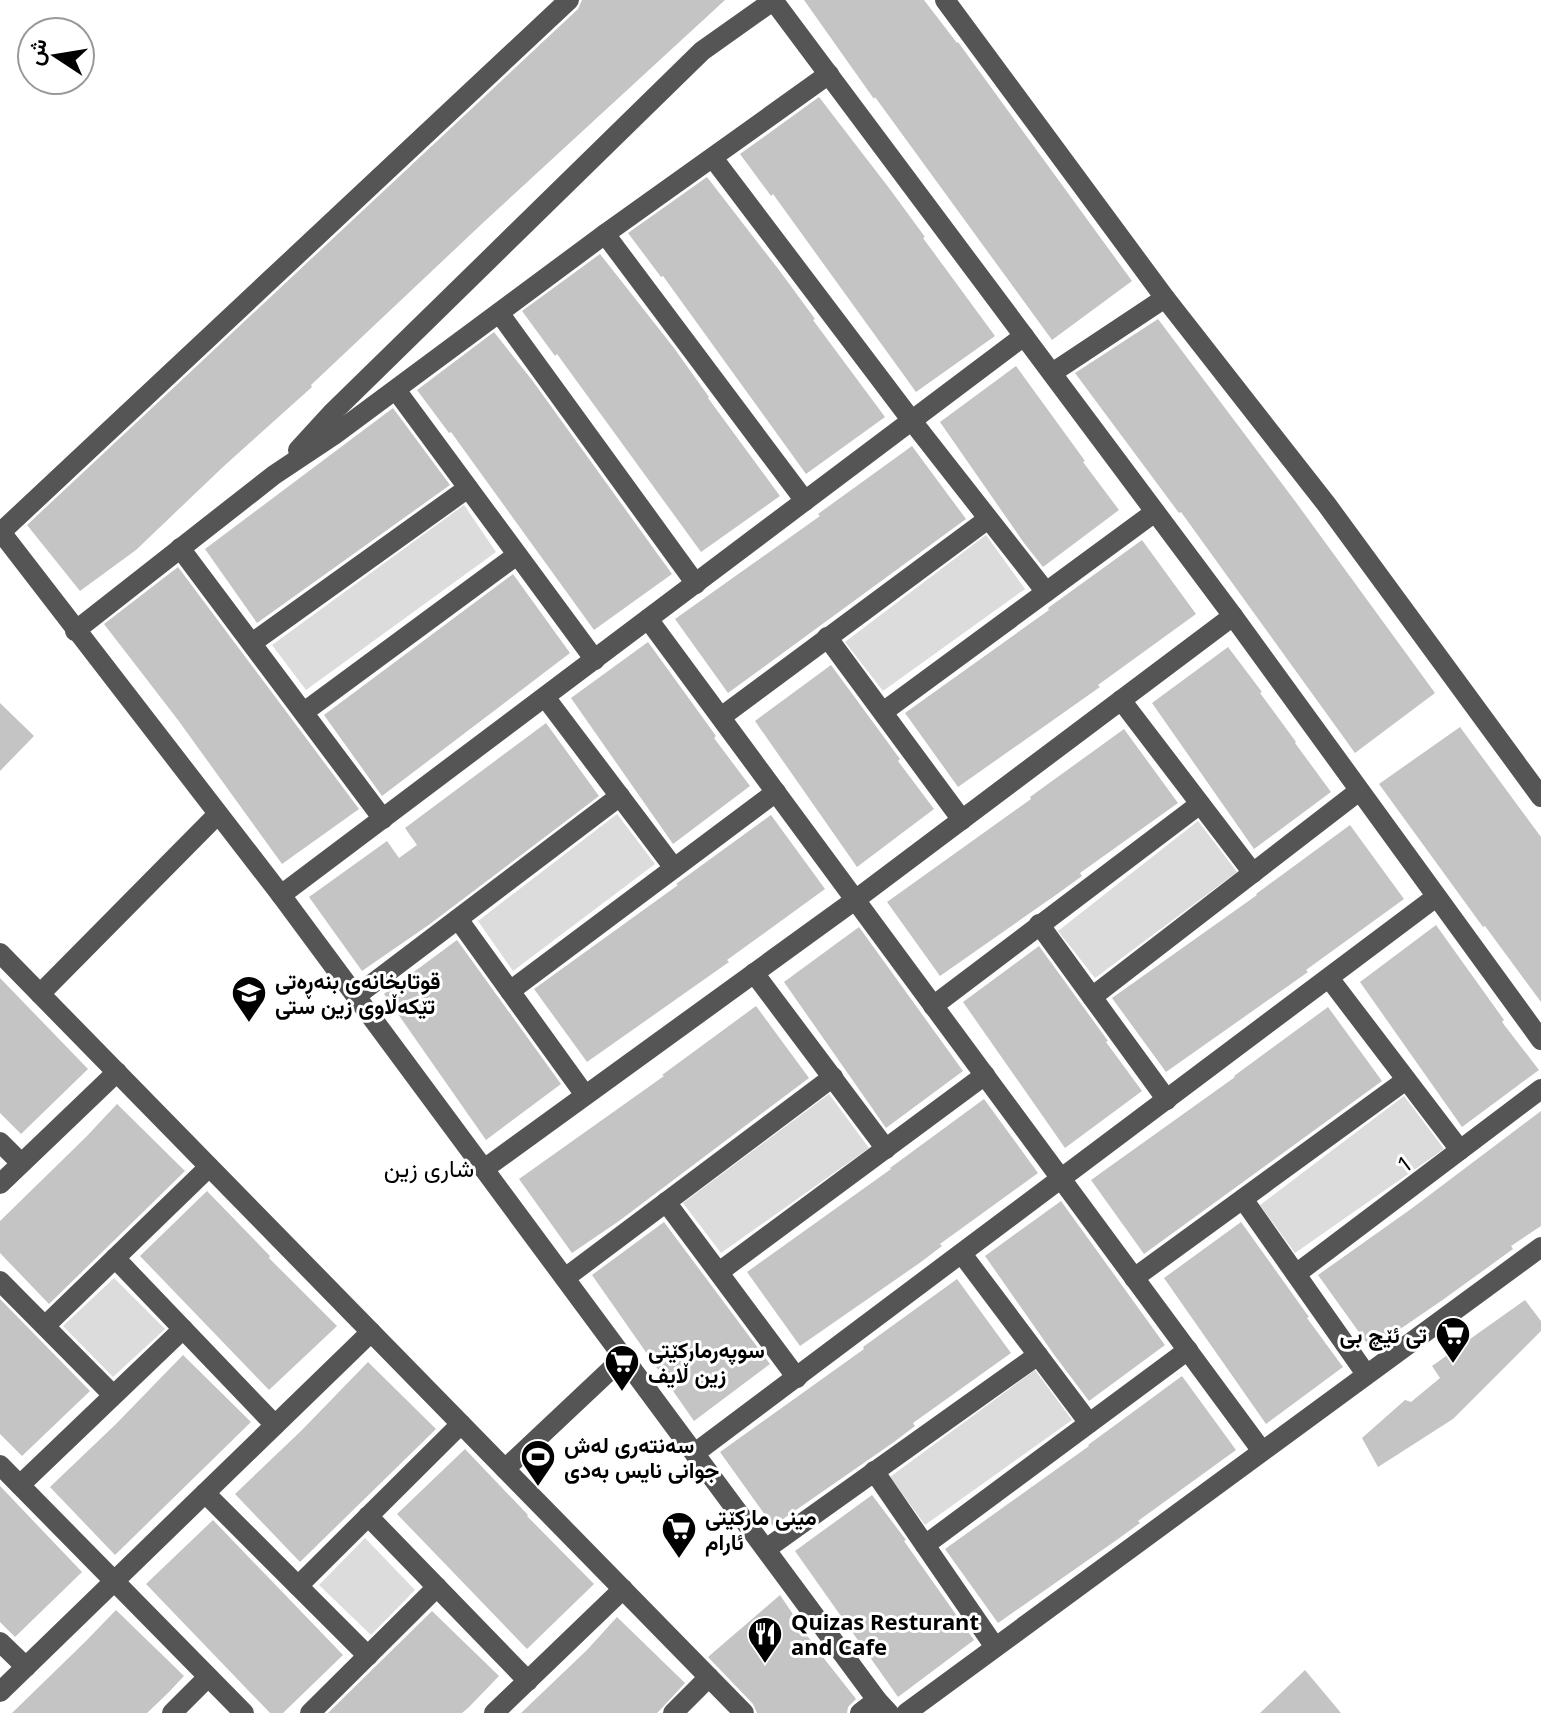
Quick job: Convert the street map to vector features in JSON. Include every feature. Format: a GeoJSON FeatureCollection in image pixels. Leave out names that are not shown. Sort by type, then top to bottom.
{"type":"FeatureCollection","features":[{"type":"Feature","properties":{"kind":"street"},"geometry":{"type":"LineString","coordinates":[[569,0],[0,532],[281,895],[883,1707],[860,1713]]}},
{"type":"Feature","properties":{"kind":"street"},"geometry":{"type":"LineString","coordinates":[[274,475],[331,414],[702,51],[774,0],[1233,616],[1541,1040]]}},
{"type":"Feature","properties":{"kind":"street"},"geometry":{"type":"LineString","coordinates":[[945,0],[1165,298],[1327,505],[1541,797]]}},
{"type":"Feature","properties":{"kind":"street"},"geometry":{"type":"LineString","coordinates":[[75,631],[274,475],[334,435],[605,234],[829,74]]}},
{"type":"Feature","properties":{"kind":"street"},"geometry":{"type":"LineString","coordinates":[[713,158],[1046,592]]}},
{"type":"Feature","properties":{"kind":"street"},"geometry":{"type":"LineString","coordinates":[[605,234],[805,501]]}},
{"type":"Feature","properties":{"kind":"street"},"geometry":{"type":"LineString","coordinates":[[1052,373],[1165,298]]}},
{"type":"Feature","properties":{"kind":"street"},"geometry":{"type":"LineString","coordinates":[[500,314],[696,584]]}},
{"type":"Feature","properties":{"kind":"street"},"geometry":{"type":"LineString","coordinates":[[281,895],[1024,336]]}},
{"type":"Feature","properties":{"kind":"street"},"geometry":{"type":"LineString","coordinates":[[396,390],[595,660]]}},
{"type":"Feature","properties":{"kind":"street"},"geometry":{"type":"LineString","coordinates":[[252,643],[468,488]]}},
{"type":"Feature","properties":{"kind":"street"},"geometry":{"type":"LineString","coordinates":[[883,712],[1155,512]]}},
{"type":"Feature","properties":{"kind":"street"},"geometry":{"type":"LineString","coordinates":[[721,717],[988,519]]}},
{"type":"Feature","properties":{"kind":"street"},"geometry":{"type":"LineString","coordinates":[[180,548],[383,819]]}},
{"type":"Feature","properties":{"kind":"street"},"geometry":{"type":"LineString","coordinates":[[304,712],[517,555]]}},
{"type":"Feature","properties":{"kind":"street"},"geometry":{"type":"LineString","coordinates":[[484,1169],[855,900],[1233,616]]}},
{"type":"Feature","properties":{"kind":"street"},"geometry":{"type":"LineString","coordinates":[[648,619],[1262,1451]]}},
{"type":"Feature","properties":{"kind":"street"},"geometry":{"type":"LineString","coordinates":[[827,637],[962,820]]}},
{"type":"Feature","properties":{"kind":"street"},"geometry":{"type":"LineString","coordinates":[[545,697],[674,868]]}},
{"type":"Feature","properties":{"kind":"street"},"geometry":{"type":"LineString","coordinates":[[1121,700],[1253,873]]}},
{"type":"Feature","properties":{"kind":"street"},"geometry":{"type":"LineString","coordinates":[[1092,997],[1359,791]]}},
{"type":"Feature","properties":{"kind":"street"},"geometry":{"type":"LineString","coordinates":[[510,991],[776,792]]}},
{"type":"Feature","properties":{"kind":"street"},"geometry":{"type":"LineString","coordinates":[[356,996],[620,796]]}},
{"type":"Feature","properties":{"kind":"street"},"geometry":{"type":"LineString","coordinates":[[933,1006],[1200,804]]}},
{"type":"Feature","properties":{"kind":"street"},"geometry":{"type":"LineString","coordinates":[[40,994],[218,814]]}},
{"type":"Feature","properties":{"kind":"street"},"geometry":{"type":"LineString","coordinates":[[695,1453],[1436,897]]}},
{"type":"Feature","properties":{"kind":"street"},"geometry":{"type":"LineString","coordinates":[[458,919],[585,1095]]}},
{"type":"Feature","properties":{"kind":"street"},"geometry":{"type":"LineString","coordinates":[[1039,924],[1167,1100]]}},
{"type":"Feature","properties":{"kind":"street"},"geometry":{"type":"LineString","coordinates":[[0,953],[744,1713]]}},
{"type":"Feature","properties":{"kind":"street"},"geometry":{"type":"LineString","coordinates":[[754,973],[886,1149]]}},
{"type":"Feature","properties":{"kind":"street"},"geometry":{"type":"LineString","coordinates":[[1329,978],[1460,1150]]}},
{"type":"Feature","properties":{"kind":"street"},"geometry":{"type":"LineString","coordinates":[[0,1184],[117,1072]]}},
{"type":"Feature","properties":{"kind":"street"},"geometry":{"type":"LineString","coordinates":[[719,1272],[985,1075]]}},
{"type":"Feature","properties":{"kind":"street"},"geometry":{"type":"LineString","coordinates":[[565,1278],[833,1077]]}},
{"type":"Feature","properties":{"kind":"street"},"geometry":{"type":"LineString","coordinates":[[1134,1278],[1406,1080]]}},
{"type":"Feature","properties":{"kind":"street","name":"1"},"geometry":{"type":"LineString","coordinates":[[1296,1274],[1541,1089]]}},
{"type":"Feature","properties":{"kind":"street"},"geometry":{"type":"LineString","coordinates":[[0,1142],[21,1163]]}},
{"type":"Feature","properties":{"kind":"street"},"geometry":{"type":"LineString","coordinates":[[45,1326],[209,1167]]}},
{"type":"Feature","properties":{"kind":"street"},"geometry":{"type":"LineString","coordinates":[[1243,1199],[1366,1374]]}},
{"type":"Feature","properties":{"kind":"street"},"geometry":{"type":"LineString","coordinates":[[666,1202],[797,1378]]}},
{"type":"Feature","properties":{"kind":"street"},"geometry":{"type":"LineString","coordinates":[[906,1713],[1541,1247]]}},
{"type":"Feature","properties":{"kind":"street"},"geometry":{"type":"LineString","coordinates":[[962,1254],[1089,1423]]}},
{"type":"Feature","properties":{"kind":"street"},"geometry":{"type":"LineString","coordinates":[[115,1258],[275,1425]]}},
{"type":"Feature","properties":{"kind":"street"},"geometry":{"type":"LineString","coordinates":[[0,1281],[113,1395]]}},
{"type":"Feature","properties":{"kind":"street"},"geometry":{"type":"LineString","coordinates":[[20,1485],[183,1329]]}},
{"type":"Feature","properties":{"kind":"street"},"geometry":{"type":"LineString","coordinates":[[0,1692],[371,1332]]}},
{"type":"Feature","properties":{"kind":"street"},"geometry":{"type":"LineString","coordinates":[[925,1545],[1188,1350]]}},
{"type":"Feature","properties":{"kind":"street"},"geometry":{"type":"LineString","coordinates":[[766,1549],[1038,1355]]}},
{"type":"Feature","properties":{"kind":"street"},"geometry":{"type":"LineString","coordinates":[[505,1469],[624,1357]]}},
{"type":"Feature","properties":{"kind":"street"},"geometry":{"type":"LineString","coordinates":[[298,1586],[461,1424]]}},
{"type":"Feature","properties":{"kind":"street"},"geometry":{"type":"LineString","coordinates":[[0,1465],[244,1713]]}},
{"type":"Feature","properties":{"kind":"street"},"geometry":{"type":"LineString","coordinates":[[874,1471],[995,1647]]}},
{"type":"Feature","properties":{"kind":"street"},"geometry":{"type":"LineString","coordinates":[[205,1493],[368,1656]]}},
{"type":"Feature","properties":{"kind":"street"},"geometry":{"type":"LineString","coordinates":[[368,1516],[528,1681]]}},
{"type":"Feature","properties":{"kind":"street"},"geometry":{"type":"LineString","coordinates":[[310,1713],[437,1587]]}},
{"type":"Feature","properties":{"kind":"street"},"geometry":{"type":"LineString","coordinates":[[494,1713],[623,1589]]}},
{"type":"Feature","properties":{"kind":"street"},"geometry":{"type":"LineString","coordinates":[[0,1642],[26,1667]]}},
{"type":"Feature","properties":{"kind":"street"},"geometry":{"type":"LineString","coordinates":[[172,1713],[208,1677]]}},
{"type":"Feature","properties":{"kind":"street"},"geometry":{"type":"LineString","coordinates":[[673,1713],[709,1677]]}},
{"type":"Feature","properties":{"kind":"shaded area"},"geometry":{"type":"Polygon","coordinates":[[[464,505],[496,552],[306,690],[272,645],[464,505]]]}},
{"type":"Feature","properties":{"kind":"shaded area"},"geometry":{"type":"Polygon","coordinates":[[[986,535],[1025,589],[883,691],[845,642],[986,535]]]}},
{"type":"Feature","properties":{"kind":"shaded area"},"geometry":{"type":"Polygon","coordinates":[[[617,814],[655,864],[513,971],[478,921],[617,814]]]}},
{"type":"Feature","properties":{"kind":"shaded area"},"geometry":{"type":"Polygon","coordinates":[[[1198,821],[1237,872],[1095,978],[1058,931],[1198,821]]]}},
{"type":"Feature","properties":{"kind":"shaded area"},"geometry":{"type":"Polygon","coordinates":[[[829,1094],[869,1148],[721,1253],[683,1203],[829,1094]]]}},
{"type":"Feature","properties":{"kind":"shaded area"},"geometry":{"type":"Polygon","coordinates":[[[1404,1096],[1444,1149],[1295,1253],[1260,1205],[1404,1096]]]}},
{"type":"Feature","properties":{"kind":"shaded area"},"geometry":{"type":"Polygon","coordinates":[[[114,1278],[165,1329],[113,1377],[63,1326],[114,1278]]]}},
{"type":"Feature","properties":{"kind":"shaded area"},"geometry":{"type":"Polygon","coordinates":[[[1035,1370],[1072,1420],[925,1525],[890,1477],[1035,1370]]]}},
{"type":"Feature","properties":{"kind":"shaded area"},"geometry":{"type":"Polygon","coordinates":[[[365,1538],[415,1590],[371,1635],[319,1585],[365,1538]]]}},
{"type":"Feature","properties":{"kind":"building"},"geometry":{"type":"Polygon","coordinates":[[[582,0],[725,0],[136,550],[80,591],[27,525],[578,9],[582,0]]]}},
{"type":"Feature","properties":{"kind":"building"},"geometry":{"type":"Polygon","coordinates":[[[804,0],[924,0],[1132,281],[1052,340],[804,0]]]}},
{"type":"Feature","properties":{"kind":"building"},"geometry":{"type":"Polygon","coordinates":[[[819,97],[889,188],[995,336],[916,392],[773,194],[771,196],[740,154],[819,97]]]}},
{"type":"Feature","properties":{"kind":"building"},"geometry":{"type":"Polygon","coordinates":[[[707,177],[779,270],[885,417],[806,474],[663,276],[628,233],[707,177]]]}},
{"type":"Feature","properties":{"kind":"building"},"geometry":{"type":"Polygon","coordinates":[[[600,254],[674,348],[780,496],[701,552],[557,354],[555,356],[522,311],[600,254]]]}},
{"type":"Feature","properties":{"kind":"building"},"geometry":{"type":"Polygon","coordinates":[[[1158,319],[1435,693],[1355,753],[1181,512],[1075,373],[1158,319]]]}},
{"type":"Feature","properties":{"kind":"building"},"geometry":{"type":"Polygon","coordinates":[[[494,332],[672,574],[594,630],[451,432],[417,390],[494,332]]]}},
{"type":"Feature","properties":{"kind":"building"},"geometry":{"type":"Polygon","coordinates":[[[1016,366],[1119,510],[1043,567],[940,422],[1016,366]]]}},
{"type":"Feature","properties":{"kind":"building"},"geometry":{"type":"Polygon","coordinates":[[[393,408],[450,485],[257,623],[205,549],[393,408]]]}},
{"type":"Feature","properties":{"kind":"building"},"geometry":{"type":"Polygon","coordinates":[[[912,446],[966,519],[728,693],[675,619],[912,446]]]}},
{"type":"Feature","properties":{"kind":"building"},"geometry":{"type":"Polygon","coordinates":[[[1142,540],[1196,614],[1098,685],[1100,687],[958,787],[905,713],[1142,540]]]}},
{"type":"Feature","properties":{"kind":"building"},"geometry":{"type":"Polygon","coordinates":[[[178,567],[359,809],[282,864],[104,624],[178,567]]]}},
{"type":"Feature","properties":{"kind":"building"},"geometry":{"type":"Polygon","coordinates":[[[513,574],[570,653],[382,796],[324,715],[513,574]]]}},
{"type":"Feature","properties":{"kind":"building"},"geometry":{"type":"Polygon","coordinates":[[[648,642],[750,786],[673,844],[571,698],[648,642]]]}},
{"type":"Feature","properties":{"kind":"building"},"geometry":{"type":"Polygon","coordinates":[[[1228,647],[1331,792],[1254,849],[1152,703],[1228,647]]]}},
{"type":"Feature","properties":{"kind":"building"},"geometry":{"type":"Polygon","coordinates":[[[831,665],[934,809],[857,867],[755,721],[831,665]]]}},
{"type":"Feature","properties":{"kind":"building"},"geometry":{"type":"Polygon","coordinates":[[[0,703],[34,736],[0,771],[0,703]]]}},
{"type":"Feature","properties":{"kind":"building"},"geometry":{"type":"Polygon","coordinates":[[[546,723],[599,796],[430,924],[362,971],[309,897],[387,841],[399,858],[417,845],[405,828],[546,723]]]}},
{"type":"Feature","properties":{"kind":"building"},"geometry":{"type":"Polygon","coordinates":[[[1460,727],[1541,837],[1541,1002],[1379,784],[1460,727]]]}},
{"type":"Feature","properties":{"kind":"building"},"geometry":{"type":"Polygon","coordinates":[[[1124,729],[1178,803],[1080,873],[1082,876],[1060,892],[940,976],[887,902],[1124,729]]]}},
{"type":"Feature","properties":{"kind":"building"},"geometry":{"type":"Polygon","coordinates":[[[771,815],[825,889],[727,960],[729,962],[587,1062],[534,989],[771,815]]]}},
{"type":"Feature","properties":{"kind":"building"},"geometry":{"type":"Polygon","coordinates":[[[1350,825],[1404,899],[1306,970],[1308,972],[1166,1072],[1112,998],[1350,825]]]}},
{"type":"Feature","properties":{"kind":"building"},"geometry":{"type":"Polygon","coordinates":[[[1436,925],[1539,1070],[1462,1127],[1360,982],[1436,925]]]}},
{"type":"Feature","properties":{"kind":"building"},"geometry":{"type":"Polygon","coordinates":[[[859,927],[963,1071],[886,1128],[784,982],[859,927]]]}},
{"type":"Feature","properties":{"kind":"building"},"geometry":{"type":"Polygon","coordinates":[[[457,940],[561,1084],[486,1140],[384,994],[457,940]]]}},
{"type":"Feature","properties":{"kind":"building"},"geometry":{"type":"Polygon","coordinates":[[[1039,946],[1142,1091],[1065,1148],[963,1002],[1039,946]]]}},
{"type":"Feature","properties":{"kind":"building"},"geometry":{"type":"Polygon","coordinates":[[[0,978],[88,1069],[21,1134],[0,1113],[0,978]]]}},
{"type":"Feature","properties":{"kind":"building"},"geometry":{"type":"Polygon","coordinates":[[[756,1006],[809,1078],[572,1253],[519,1179],[756,1006]]]}},
{"type":"Feature","properties":{"kind":"building"},"geometry":{"type":"Polygon","coordinates":[[[1328,1007],[1382,1081],[1144,1254],[1091,1180],[1328,1007]]]}},
{"type":"Feature","properties":{"kind":"building"},"geometry":{"type":"Polygon","coordinates":[[[984,1099],[1038,1173],[940,1244],[942,1246],[921,1262],[800,1346],[747,1272],[984,1099]]]}},
{"type":"Feature","properties":{"kind":"building"},"geometry":{"type":"Polygon","coordinates":[[[117,1104],[185,1171],[49,1304],[0,1253],[0,1221],[117,1104]]]}},
{"type":"Feature","properties":{"kind":"building"},"geometry":{"type":"Polygon","coordinates":[[[1541,1111],[1541,1226],[1371,1349],[1318,1275],[1541,1111]]]}},
{"type":"Feature","properties":{"kind":"building"},"geometry":{"type":"Polygon","coordinates":[[[207,1191],[337,1326],[269,1390],[140,1256],[207,1191]]]}},
{"type":"Feature","properties":{"kind":"building"},"geometry":{"type":"Polygon","coordinates":[[[1061,1201],[1165,1345],[1089,1401],[985,1256],[1061,1201]]]}},
{"type":"Feature","properties":{"kind":"building"},"geometry":{"type":"Polygon","coordinates":[[[664,1222],[770,1364],[694,1421],[592,1275],[664,1222]]]}},
{"type":"Feature","properties":{"kind":"building"},"geometry":{"type":"Polygon","coordinates":[[[1241,1222],[1343,1367],[1266,1424],[1164,1278],[1241,1222]]]}},
{"type":"Feature","properties":{"kind":"building"},"geometry":{"type":"Polygon","coordinates":[[[957,1279],[1011,1353],[913,1423],[915,1426],[894,1442],[773,1526],[720,1452],[957,1279]]]}},
{"type":"Feature","properties":{"kind":"building"},"geometry":{"type":"Polygon","coordinates":[[[0,1299],[90,1391],[22,1456],[0,1434],[0,1299]]]}},
{"type":"Feature","properties":{"kind":"building"},"geometry":{"type":"Polygon","coordinates":[[[1525,1300],[1541,1321],[1541,1331],[1453,1419],[1378,1467],[1362,1438],[1405,1400],[1411,1402],[1440,1378],[1432,1366],[1525,1300]]]}},
{"type":"Feature","properties":{"kind":"building"},"geometry":{"type":"Polygon","coordinates":[[[183,1355],[251,1422],[115,1555],[50,1487],[183,1355]]]}},
{"type":"Feature","properties":{"kind":"building"},"geometry":{"type":"Polygon","coordinates":[[[368,1362],[436,1429],[300,1562],[235,1494],[368,1362]]]}},
{"type":"Feature","properties":{"kind":"building"},"geometry":{"type":"Polygon","coordinates":[[[1182,1376],[1236,1450],[1118,1539],[998,1623],[945,1549],[1182,1376]]]}},
{"type":"Feature","properties":{"kind":"building"},"geometry":{"type":"Polygon","coordinates":[[[465,1449],[594,1584],[527,1649],[397,1514],[465,1449]]]}},
{"type":"Feature","properties":{"kind":"building"},"geometry":{"type":"Polygon","coordinates":[[[0,1486],[82,1572],[15,1637],[0,1622],[0,1486]]]}},
{"type":"Feature","properties":{"kind":"building"},"geometry":{"type":"Polygon","coordinates":[[[872,1495],[974,1640],[898,1697],[795,1551],[872,1495]]]}},
{"type":"Feature","properties":{"kind":"building"},"geometry":{"type":"Polygon","coordinates":[[[213,1520],[343,1655],[283,1713],[270,1713],[146,1584],[213,1520]]]}},
{"type":"Feature","properties":{"kind":"building","name":"Quizas Resturant and Cafe"},"geometry":{"type":"Polygon","coordinates":[[[780,1595],[815,1647],[856,1699],[848,1707],[847,1713],[757,1713],[753,1704],[708,1657],[780,1595]]]}},
{"type":"Feature","properties":{"kind":"building"},"geometry":{"type":"Polygon","coordinates":[[[116,1610],[184,1676],[168,1693],[147,1713],[12,1713],[85,1642],[116,1610]]]}},
{"type":"Feature","properties":{"kind":"building"},"geometry":{"type":"Polygon","coordinates":[[[432,1611],[499,1676],[468,1708],[462,1713],[328,1713],[432,1611]]]}},
{"type":"Feature","properties":{"kind":"building"},"geometry":{"type":"Polygon","coordinates":[[[617,1617],[685,1683],[657,1713],[521,1713],[587,1650],[617,1617]]]}},
{"type":"Feature","properties":{"kind":"building"},"geometry":{"type":"Polygon","coordinates":[[[1305,1670],[1341,1713],[1260,1713],[1305,1670]]]}},
{"type":"Feature","properties":{"kind":"place","name":"قوتابخانەی بنەڕەتی تێکەڵاوی زین ستی"},"geometry":{"type":"Point","coordinates":[249,1024]}},
{"type":"Feature","properties":{"kind":"place","name":"تی ئێچ بی"},"geometry":{"type":"Point","coordinates":[1453,1365]}},
{"type":"Feature","properties":{"kind":"place","name":"سوپەرماركێتی زین ڵایف"},"geometry":{"type":"Point","coordinates":[622,1393]}},
{"type":"Feature","properties":{"kind":"place","name":"سەنتەری لەش جوانی نایس بەدی"},"geometry":{"type":"Point","coordinates":[538,1488]}},
{"type":"Feature","properties":{"kind":"place","name":"مينی ماركێتی ئارام"},"geometry":{"type":"Point","coordinates":[679,1560]}},
{"type":"Feature","properties":{"kind":"place","name":"Quizas Resturant and Cafe"},"geometry":{"type":"Point","coordinates":[765,1665]}},
{"type":"Feature","properties":{"kind":"district","name":"شاری زین"},"geometry":{"type":"Point","coordinates":[429,1167]}}]}
